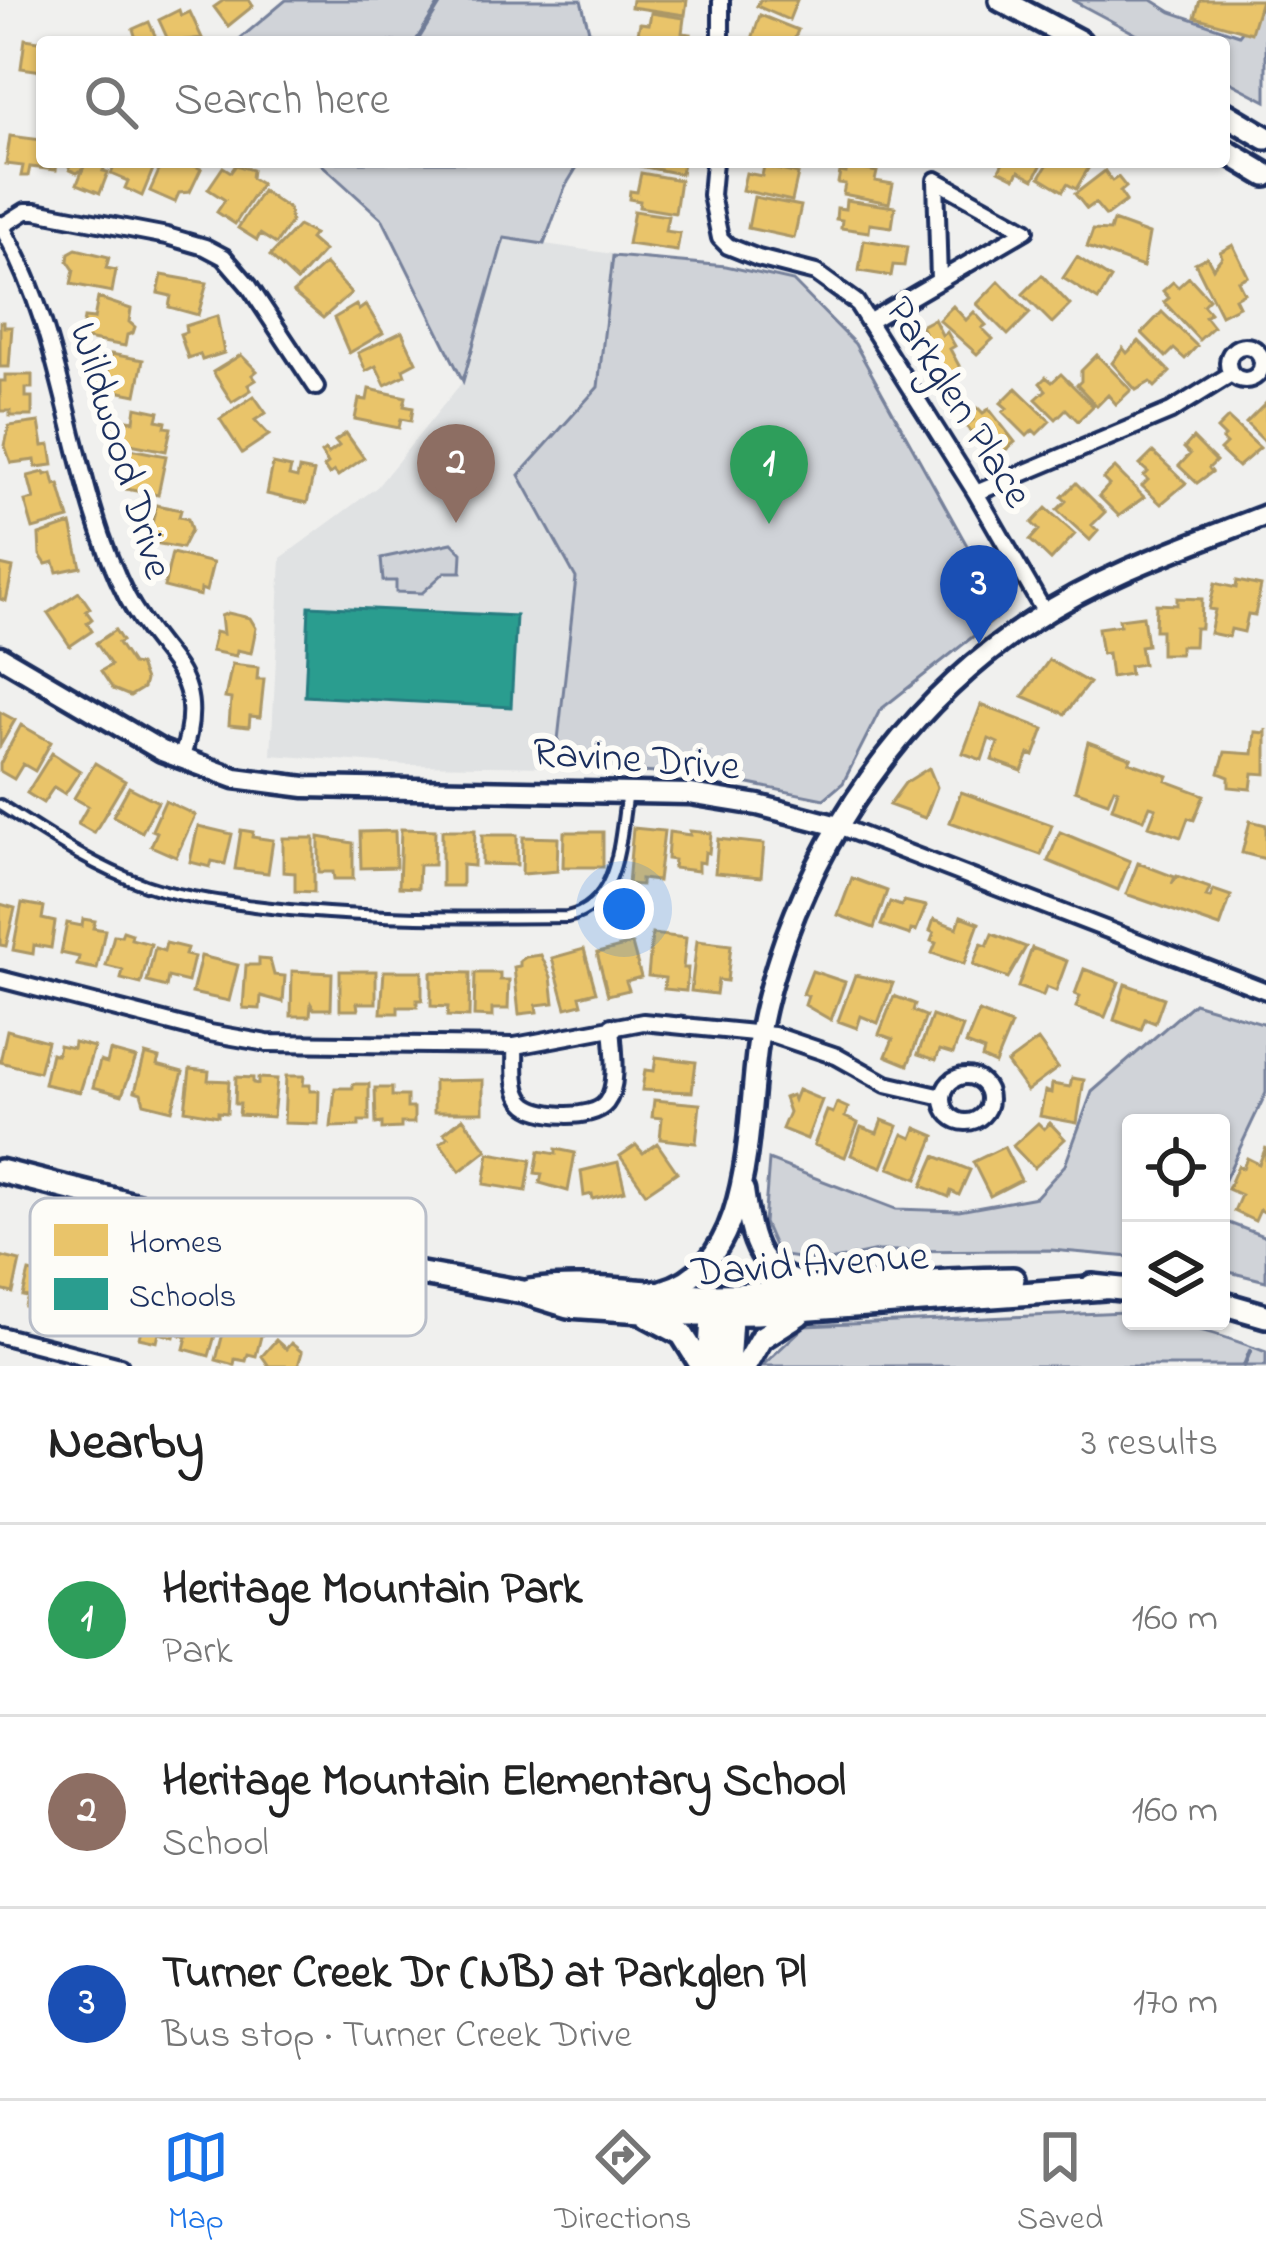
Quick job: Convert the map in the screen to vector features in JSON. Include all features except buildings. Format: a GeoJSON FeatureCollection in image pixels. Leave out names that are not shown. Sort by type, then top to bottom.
{"type":"FeatureCollection","features":[{"type":"Feature","properties":{"kind":"main road"},"geometry":{"type":"LineString","coordinates":[[1001,0],[1065,36]]}},
{"type":"Feature","properties":{"kind":"main road"},"geometry":{"type":"LineString","coordinates":[[1230,117],[1266,138]]}},
{"type":"Feature","properties":{"kind":"main road"},"geometry":{"type":"LineString","coordinates":[[1230,154],[1266,175]]}},
{"type":"Feature","properties":{"kind":"main road","name":"David Avenue"},"geometry":{"type":"LineString","coordinates":[[0,1171],[107,1198]]}},
{"type":"Feature","properties":{"kind":"main road","name":"David Avenue"},"geometry":{"type":"LineString","coordinates":[[426,1275],[523,1292],[569,1285],[641,1302],[808,1311],[1104,1288]]}},
{"type":"Feature","properties":{"kind":"main road","name":"David Avenue"},"geometry":{"type":"LineString","coordinates":[[723,1304],[827,1289],[945,1280],[1048,1280],[1122,1289]]}},
{"type":"Feature","properties":{"kind":"main road"},"geometry":{"type":"LineString","coordinates":[[641,1302],[682,1334],[706,1366]]}},
{"type":"Feature","properties":{"kind":"main road"},"geometry":{"type":"LineString","coordinates":[[706,1366],[723,1304]]}},
{"type":"Feature","properties":{"kind":"main road"},"geometry":{"type":"LineString","coordinates":[[723,1304],[728,1366]]}},
{"type":"Feature","properties":{"kind":"main road"},"geometry":{"type":"LineString","coordinates":[[1230,1306],[1266,1316]]}},
{"type":"Feature","properties":{"kind":"main road"},"geometry":{"type":"LineString","coordinates":[[745,1366],[755,1345],[770,1330],[808,1311]]}},
{"type":"Feature","properties":{"kind":"street"},"geometry":{"type":"LineString","coordinates":[[721,0],[721,36]]}},
{"type":"Feature","properties":{"kind":"street","name":"Parkglen Place"},"geometry":{"type":"LineString","coordinates":[[713,168],[711,195],[720,238],[728,246],[816,273],[856,302],[1046,613]]}},
{"type":"Feature","properties":{"kind":"street"},"geometry":{"type":"LineString","coordinates":[[870,321],[1026,230],[936,180],[939,280]]}},
{"type":"Feature","properties":{"kind":"street"},"geometry":{"type":"LineString","coordinates":[[1,225],[26,211],[37,211],[206,247],[235,266],[316,387]]}},
{"type":"Feature","properties":{"kind":"street","name":"Wildwood Drive"},"geometry":{"type":"LineString","coordinates":[[1,225],[40,308],[110,556],[136,612],[187,686],[192,719],[181,760]]}},
{"type":"Feature","properties":{"kind":"street"},"geometry":{"type":"LineString","coordinates":[[976,494],[1171,412],[1231,374]]}},
{"type":"Feature","properties":{"kind":"street"},"geometry":{"type":"LineString","coordinates":[[641,1302],[684,1282],[706,1265],[725,1236],[742,1180],[760,1034],[792,922],[838,826],[878,766],[918,718],[983,657],[1046,613],[1136,566],[1266,515]]}},
{"type":"Feature","properties":{"kind":"street","name":"Ravine Drive"},"geometry":{"type":"LineString","coordinates":[[0,656],[181,760],[235,778],[304,787],[628,791],[747,802],[838,826],[1266,991]]}},
{"type":"Feature","properties":{"kind":"street"},"geometry":{"type":"LineString","coordinates":[[0,979],[253,1042],[515,1046],[643,1022],[760,1034],[812,1046],[886,1084],[943,1097]]}},
{"type":"Feature","properties":{"kind":"street"},"geometry":{"type":"LineString","coordinates":[[515,1046],[517,1084],[526,1104],[541,1111],[588,1112],[604,1105],[611,1093],[612,1027]]}},
{"type":"Feature","properties":{"kind":"street"},"geometry":{"type":"LineString","coordinates":[[742,1180],[752,1246],[787,1280],[827,1289]]}},
{"type":"Feature","properties":{"kind":"street"},"geometry":{"type":"LineString","coordinates":[[0,1335],[120,1366]]}},
{"type":"Feature","properties":{"kind":"lane"},"geometry":{"type":"LineString","coordinates":[[0,805],[89,861],[148,886],[214,901],[421,919],[567,917],[582,914],[607,890],[628,791]]}},
{"type":"Feature","properties":{"kind":"shaded area"},"geometry":{"type":"Polygon","coordinates":[[[286,0],[581,0],[590,36],[243,36],[286,0]]]}},
{"type":"Feature","properties":{"kind":"shaded area"},"geometry":{"type":"Polygon","coordinates":[[[1072,0],[1152,0],[1171,12],[1239,35],[1266,0],[1266,101],[1230,82],[1230,36],[1140,36],[1072,0]]]}},
{"type":"Feature","properties":{"kind":"shaded area"},"geometry":{"type":"Polygon","coordinates":[[[326,168],[576,168],[544,244],[504,238],[463,381],[383,220],[326,168]]]}},
{"type":"Feature","properties":{"kind":"shaded area"},"geometry":{"type":"Polygon","coordinates":[[[504,238],[613,254],[555,767],[406,765],[271,755],[281,558],[377,487],[463,381],[504,238]]]}},
{"type":"Feature","properties":{"kind":"shaded area"},"geometry":{"type":"Polygon","coordinates":[[[613,256],[726,266],[793,281],[855,344],[1004,612],[880,710],[843,783],[824,799],[709,776],[555,767],[576,578],[519,475],[598,387],[613,256]]]}},
{"type":"Feature","properties":{"kind":"shaded area"},"geometry":{"type":"Polygon","coordinates":[[[452,543],[462,553],[461,572],[445,572],[422,593],[396,592],[396,581],[383,581],[381,558],[452,543]]]}},
{"type":"Feature","properties":{"kind":"shaded area"},"geometry":{"type":"Polygon","coordinates":[[[1194,1003],[1266,1024],[1266,1093],[1230,1169],[1230,1114],[1122,1114],[1122,1256],[1051,1250],[877,1251],[825,1262],[778,1255],[764,1223],[769,1160],[896,1209],[959,1211],[1036,1197],[1065,1165],[1092,1092],[1194,1003]]]}},
{"type":"Feature","properties":{"kind":"shaded area"},"geometry":{"type":"Polygon","coordinates":[[[1230,1223],[1266,1237],[1266,1281],[1230,1272],[1230,1223]]]}},
{"type":"Feature","properties":{"kind":"shaded area"},"geometry":{"type":"Polygon","coordinates":[[[1122,1312],[1122,1330],[1200,1330],[1266,1352],[1266,1366],[762,1366],[805,1326],[1122,1312]]]}},
{"type":"Feature","properties":{"kind":"waterway"},"geometry":{"type":"LineString","coordinates":[[420,36],[442,0]]}},
{"type":"Feature","properties":{"kind":"waterway"},"geometry":{"type":"LineString","coordinates":[[1244,1366],[1250,1351]]}},
{"type":"Feature","properties":{"kind":"place","name":"Heritage Mountain Elementary School"},"geometry":{"type":"Point","coordinates":[456,523]}},
{"type":"Feature","properties":{"kind":"place","name":"Heritage Mountain Park"},"geometry":{"type":"Point","coordinates":[769,524]}},
{"type":"Feature","properties":{"kind":"place","name":"Turner Creek Dr (NB) at Parkglen Pl"},"geometry":{"type":"Point","coordinates":[979,644]}}]}
